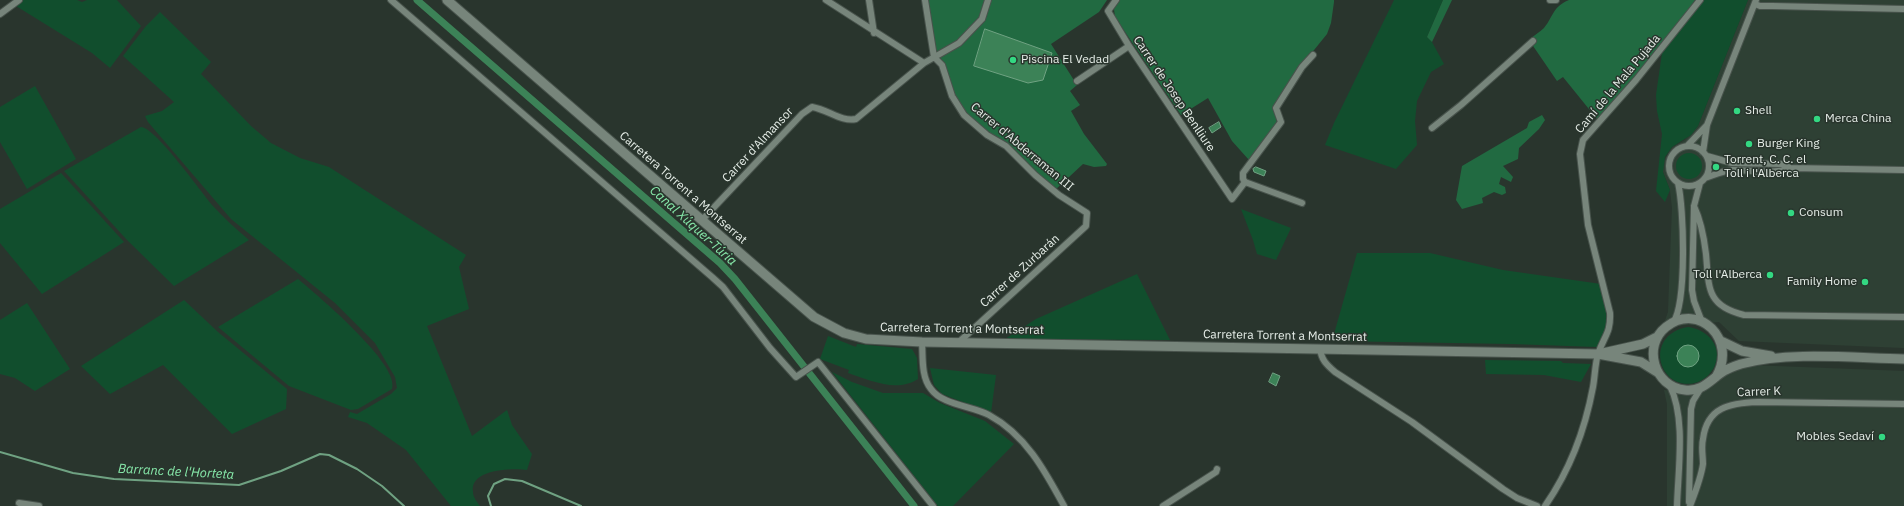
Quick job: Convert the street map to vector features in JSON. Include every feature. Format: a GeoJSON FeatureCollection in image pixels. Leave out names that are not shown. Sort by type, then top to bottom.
{"type":"FeatureCollection","features":[{"type":"Feature","properties":{"kind":"main road","name":"Carretera Torrent a Montserrat"},"geometry":{"type":"LineString","coordinates":[[447,0],[702,219],[800,306],[827,326],[844,333],[866,339],[922,342],[1598,354]]}},
{"type":"Feature","properties":{"kind":"main road"},"geometry":{"type":"LineString","coordinates":[[1657,372],[1653,354],[1658,337],[1662,331],[1673,323],[1693,320],[1702,322],[1716,333],[1721,341],[1724,360],[1716,377]]}},
{"type":"Feature","properties":{"kind":"main road"},"geometry":{"type":"LineString","coordinates":[[1598,354],[1643,344],[1658,337]]}},
{"type":"Feature","properties":{"kind":"main road"},"geometry":{"type":"LineString","coordinates":[[1721,341],[1742,351],[1780,358]]}},
{"type":"Feature","properties":{"kind":"main road"},"geometry":{"type":"LineString","coordinates":[[1598,354],[1641,362],[1657,372],[1670,386],[1685,390],[1701,388],[1735,366],[1753,361],[1780,358],[1904,359]]}},
{"type":"Feature","properties":{"kind":"street"},"geometry":{"type":"LineString","coordinates":[[0,14],[19,0]]}},
{"type":"Feature","properties":{"kind":"street"},"geometry":{"type":"LineString","coordinates":[[391,0],[712,276],[723,287],[770,348],[796,376],[818,362],[933,506]]}},
{"type":"Feature","properties":{"kind":"street"},"geometry":{"type":"LineString","coordinates":[[826,0],[874,33],[924,63]]}},
{"type":"Feature","properties":{"kind":"street"},"geometry":{"type":"LineString","coordinates":[[869,0],[874,33]]}},
{"type":"Feature","properties":{"kind":"street","name":"Carrer d'Abderraman III"},"geometry":{"type":"LineString","coordinates":[[925,0],[934,58],[942,65],[952,96],[964,115],[988,135],[1006,146],[1035,175],[1059,195],[1087,213]]}},
{"type":"Feature","properties":{"kind":"street","name":"Carrer d'Almansor"},"geometry":{"type":"LineString","coordinates":[[702,219],[802,114],[812,107],[824,110],[844,120],[856,119],[924,63],[954,47],[974,29],[982,19],[988,0]]}},
{"type":"Feature","properties":{"kind":"street","name":"Carrer de Josep Benlliure"},"geometry":{"type":"LineString","coordinates":[[1116,0],[1108,11],[1129,46],[1232,199],[1245,182]]}},
{"type":"Feature","properties":{"kind":"street"},"geometry":{"type":"LineString","coordinates":[[1550,0],[1556,0]]}},
{"type":"Feature","properties":{"kind":"street","name":"Camí de la Mala Pujada"},"geometry":{"type":"LineString","coordinates":[[1544,506],[1566,474],[1580,434],[1593,386],[1598,354],[1611,327],[1610,313],[1588,225],[1580,154],[1583,140],[1636,80],[1700,0]]}},
{"type":"Feature","properties":{"kind":"street"},"geometry":{"type":"LineString","coordinates":[[1705,178],[1709,168],[1705,154],[1707,125],[1755,2],[1760,6],[1904,9]]}},
{"type":"Feature","properties":{"kind":"street"},"geometry":{"type":"LineString","coordinates":[[1432,128],[1461,105],[1533,41]]}},
{"type":"Feature","properties":{"kind":"street"},"geometry":{"type":"LineString","coordinates":[[1078,81],[1129,46]]}},
{"type":"Feature","properties":{"kind":"street"},"geometry":{"type":"LineString","coordinates":[[1302,203],[1245,182],[1243,179],[1243,173],[1281,122],[1276,108],[1302,67],[1313,55]]}},
{"type":"Feature","properties":{"kind":"street"},"geometry":{"type":"LineString","coordinates":[[1673,323],[1681,304],[1683,209],[1678,182],[1671,173],[1670,161],[1676,151],[1688,146],[1707,125]]}},
{"type":"Feature","properties":{"kind":"street"},"geometry":{"type":"LineString","coordinates":[[1688,146],[1698,148],[1705,154],[1732,163],[1782,164],[1790,168]]}},
{"type":"Feature","properties":{"kind":"street"},"geometry":{"type":"LineString","coordinates":[[1678,182],[1689,186],[1700,183],[1705,178],[1719,172],[1731,170],[1781,171],[1790,168],[1904,170]]}},
{"type":"Feature","properties":{"kind":"street"},"geometry":{"type":"LineString","coordinates":[[1700,183],[1694,206],[1692,290],[1694,301],[1702,322]]}},
{"type":"Feature","properties":{"kind":"street"},"geometry":{"type":"LineString","coordinates":[[1694,206],[1704,241],[1708,288],[1718,304],[1726,309],[1744,315],[1904,317]]}},
{"type":"Feature","properties":{"kind":"street","name":"Carrer de Zurbarán"},"geometry":{"type":"LineString","coordinates":[[959,342],[1086,226],[1087,213]]}},
{"type":"Feature","properties":{"kind":"street"},"geometry":{"type":"LineString","coordinates":[[922,342],[925,378],[935,395],[988,414],[1018,438],[1041,463],[1064,506]]}},
{"type":"Feature","properties":{"kind":"street"},"geometry":{"type":"LineString","coordinates":[[1320,348],[1321,357],[1326,364],[1336,372],[1412,422],[1503,489],[1517,498],[1538,506]]}},
{"type":"Feature","properties":{"kind":"street"},"geometry":{"type":"LineString","coordinates":[[1670,386],[1675,396],[1679,416],[1677,506]]}},
{"type":"Feature","properties":{"kind":"street"},"geometry":{"type":"LineString","coordinates":[[1690,506],[1691,409],[1693,401],[1701,388]]}},
{"type":"Feature","properties":{"kind":"street","name":"Carrer K"},"geometry":{"type":"LineString","coordinates":[[1690,506],[1703,464],[1702,440],[1706,427],[1713,414],[1726,406],[1738,402],[1904,404]]}},
{"type":"Feature","properties":{"kind":"street"},"geometry":{"type":"LineString","coordinates":[[1163,506],[1217,470]]}},
{"type":"Feature","properties":{"kind":"street"},"geometry":{"type":"LineString","coordinates":[[19,503],[39,506]]}},
{"type":"Feature","properties":{"kind":"shaded area"},"geometry":{"type":"Polygon","coordinates":[[[22,0],[77,0],[82,2],[87,0],[117,0],[141,26],[110,68],[92,53],[16,6],[22,0]]]}},
{"type":"Feature","properties":{"kind":"shaded area"},"geometry":{"type":"Polygon","coordinates":[[[922,0],[1107,0],[1099,12],[1051,44],[1077,85],[1070,91],[1080,105],[1071,111],[1084,134],[1107,164],[1106,166],[1094,167],[1083,164],[1055,190],[1006,146],[964,115],[952,96],[942,65],[934,57],[922,0]]]}},
{"type":"Feature","properties":{"kind":"shaded area"},"geometry":{"type":"Polygon","coordinates":[[[1120,0],[1334,0],[1334,2],[1331,23],[1327,34],[1293,76],[1274,109],[1277,123],[1249,160],[1232,141],[1208,98],[1181,115],[1115,17],[1114,9],[1120,0]]]}},
{"type":"Feature","properties":{"kind":"shaded area"},"geometry":{"type":"Polygon","coordinates":[[[1394,0],[1443,0],[1427,37],[1432,42],[1444,64],[1431,72],[1417,101],[1415,121],[1417,145],[1396,169],[1325,145],[1334,123],[1394,0]]]}},
{"type":"Feature","properties":{"kind":"shaded area"},"geometry":{"type":"Polygon","coordinates":[[[1443,0],[1452,0],[1432,42],[1427,37],[1443,0]]]}},
{"type":"Feature","properties":{"kind":"shaded area"},"geometry":{"type":"Polygon","coordinates":[[[1569,0],[1695,0],[1649,62],[1597,119],[1563,77],[1557,81],[1529,40],[1544,28],[1559,6],[1569,0]]]}},
{"type":"Feature","properties":{"kind":"shaded area"},"geometry":{"type":"Polygon","coordinates":[[[1704,0],[1748,0],[1698,126],[1691,135],[1672,147],[1665,157],[1663,172],[1670,190],[1665,202],[1656,191],[1662,134],[1657,111],[1656,95],[1662,53],[1704,0]]]}},
{"type":"Feature","properties":{"kind":"shaded area"},"geometry":{"type":"Polygon","coordinates":[[[1748,0],[1904,0],[1904,348],[1739,341],[1719,322],[1663,327],[1668,312],[1672,208],[1670,190],[1663,172],[1663,162],[1672,147],[1685,140],[1698,126],[1748,0]]]}},
{"type":"Feature","properties":{"kind":"shaded area"},"geometry":{"type":"Polygon","coordinates":[[[160,12],[211,62],[201,74],[251,126],[271,143],[300,158],[329,167],[466,255],[459,267],[469,309],[427,326],[472,436],[507,410],[512,425],[532,454],[527,470],[503,470],[485,474],[478,479],[474,484],[473,492],[474,498],[480,506],[451,506],[406,450],[367,423],[348,417],[350,412],[357,414],[391,394],[397,388],[395,377],[375,343],[335,303],[231,219],[148,122],[145,116],[162,111],[174,102],[123,56],[146,26],[160,12]]]}},
{"type":"Feature","properties":{"kind":"shaded area","name":"Piscina El Vedad"},"geometry":{"type":"Polygon","coordinates":[[[985,29],[1052,53],[1043,80],[1028,83],[974,66],[985,29]]]}},
{"type":"Feature","properties":{"kind":"shaded area"},"geometry":{"type":"Polygon","coordinates":[[[35,86],[76,159],[27,189],[0,142],[0,107],[35,86]]]}},
{"type":"Feature","properties":{"kind":"shaded area"},"geometry":{"type":"Polygon","coordinates":[[[1542,115],[1545,120],[1539,129],[1519,148],[1518,159],[1503,166],[1513,177],[1511,182],[1501,177],[1499,184],[1505,187],[1506,193],[1502,195],[1494,192],[1482,198],[1483,203],[1462,209],[1456,200],[1462,166],[1527,128],[1529,122],[1542,115]]]}},
{"type":"Feature","properties":{"kind":"shaded area"},"geometry":{"type":"Polygon","coordinates":[[[1219,122],[1221,127],[1212,133],[1209,128],[1219,122]]]}},
{"type":"Feature","properties":{"kind":"shaded area"},"geometry":{"type":"Polygon","coordinates":[[[141,127],[148,130],[157,138],[213,206],[249,240],[174,286],[127,240],[64,171],[141,127]]]}},
{"type":"Feature","properties":{"kind":"shaded area"},"geometry":{"type":"Polygon","coordinates":[[[1689,153],[1698,157],[1702,166],[1698,175],[1689,179],[1680,175],[1676,166],[1680,157],[1689,153]]]}},
{"type":"Feature","properties":{"kind":"shaded area"},"geometry":{"type":"Polygon","coordinates":[[[1256,167],[1266,171],[1264,176],[1254,172],[1253,169],[1256,167]]]}},
{"type":"Feature","properties":{"kind":"shaded area"},"geometry":{"type":"Polygon","coordinates":[[[61,173],[124,242],[42,294],[0,243],[0,209],[61,173]]]}},
{"type":"Feature","properties":{"kind":"shaded area"},"geometry":{"type":"Polygon","coordinates":[[[1241,209],[1291,228],[1276,260],[1257,254],[1241,209]]]}},
{"type":"Feature","properties":{"kind":"shaded area"},"geometry":{"type":"Polygon","coordinates":[[[1357,253],[1430,253],[1503,270],[1601,284],[1609,319],[1600,344],[1597,347],[1332,341],[1357,253]]]}},
{"type":"Feature","properties":{"kind":"shaded area"},"geometry":{"type":"Polygon","coordinates":[[[1137,274],[1170,340],[1005,339],[1036,319],[1137,274]]]}},
{"type":"Feature","properties":{"kind":"shaded area"},"geometry":{"type":"Polygon","coordinates":[[[298,279],[338,314],[371,348],[384,364],[391,378],[392,389],[358,409],[351,410],[289,386],[218,327],[298,279]]]}},
{"type":"Feature","properties":{"kind":"shaded area"},"geometry":{"type":"Polygon","coordinates":[[[184,300],[218,332],[287,389],[286,409],[232,434],[163,365],[110,394],[81,366],[184,300]]]}},
{"type":"Feature","properties":{"kind":"shaded area"},"geometry":{"type":"Polygon","coordinates":[[[27,303],[70,369],[35,391],[15,378],[0,374],[0,320],[27,303]]]}},
{"type":"Feature","properties":{"kind":"shaded area"},"geometry":{"type":"Polygon","coordinates":[[[1688,327],[1701,331],[1711,339],[1717,351],[1717,358],[1714,368],[1706,377],[1698,382],[1685,384],[1674,380],[1666,372],[1661,362],[1660,351],[1664,341],[1673,332],[1688,327]]]}},
{"type":"Feature","properties":{"kind":"shaded area"},"geometry":{"type":"Polygon","coordinates":[[[828,336],[856,347],[857,344],[912,349],[917,358],[918,379],[910,383],[892,385],[874,382],[848,373],[849,370],[820,359],[828,336]]]}},
{"type":"Feature","properties":{"kind":"shaded area"},"geometry":{"type":"Polygon","coordinates":[[[1688,345],[1696,348],[1699,356],[1696,364],[1688,367],[1680,364],[1677,356],[1680,348],[1688,345]]]}},
{"type":"Feature","properties":{"kind":"shaded area"},"geometry":{"type":"Polygon","coordinates":[[[1485,360],[1561,361],[1563,363],[1591,364],[1581,382],[1544,375],[1486,374],[1485,360]]]}},
{"type":"Feature","properties":{"kind":"shaded area"},"geometry":{"type":"Polygon","coordinates":[[[1749,365],[1904,371],[1904,506],[1667,506],[1667,404],[1664,390],[1688,392],[1735,368],[1749,365]]]}},
{"type":"Feature","properties":{"kind":"shaded area"},"geometry":{"type":"Polygon","coordinates":[[[930,368],[996,375],[991,413],[942,394],[934,385],[930,368]]]}},
{"type":"Feature","properties":{"kind":"shaded area"},"geometry":{"type":"Polygon","coordinates":[[[832,372],[852,382],[883,393],[923,393],[940,403],[985,421],[1014,444],[953,506],[938,506],[832,372]]]}},
{"type":"Feature","properties":{"kind":"shaded area"},"geometry":{"type":"Polygon","coordinates":[[[1273,373],[1280,376],[1276,386],[1269,382],[1273,373]]]}},
{"type":"Feature","properties":{"kind":"waterway","name":"Canal Xúquer-Túria"},"geometry":{"type":"LineString","coordinates":[[417,0],[720,263],[735,279],[914,506]]}},
{"type":"Feature","properties":{"kind":"waterway","name":"Barranc de l'Horteta"},"geometry":{"type":"LineString","coordinates":[[0,452],[73,473],[114,479],[239,485],[281,471],[320,454],[329,455],[357,469],[382,486],[404,506]]}},
{"type":"Feature","properties":{"kind":"waterway"},"geometry":{"type":"LineString","coordinates":[[491,506],[488,496],[494,484],[505,479],[522,481],[581,506]]}},
{"type":"Feature","properties":{"kind":"place","name":"Piscina El Vedad"},"geometry":{"type":"Point","coordinates":[1013,60]}},
{"type":"Feature","properties":{"kind":"place","name":"Shell"},"geometry":{"type":"Point","coordinates":[1737,111]}},
{"type":"Feature","properties":{"kind":"place","name":"Merca China"},"geometry":{"type":"Point","coordinates":[1817,119]}},
{"type":"Feature","properties":{"kind":"place","name":"Burger King"},"geometry":{"type":"Point","coordinates":[1749,144]}},
{"type":"Feature","properties":{"kind":"place","name":"Torrent, C. C. el Toll i l'Alberca"},"geometry":{"type":"Point","coordinates":[1716,167]}},
{"type":"Feature","properties":{"kind":"place","name":"Consum"},"geometry":{"type":"Point","coordinates":[1791,213]}},
{"type":"Feature","properties":{"kind":"place","name":"Toll l'Alberca"},"geometry":{"type":"Point","coordinates":[1770,275]}},
{"type":"Feature","properties":{"kind":"place","name":"Family Home"},"geometry":{"type":"Point","coordinates":[1865,282]}},
{"type":"Feature","properties":{"kind":"place","name":"Mobles Sedaví"},"geometry":{"type":"Point","coordinates":[1882,437]}}]}
